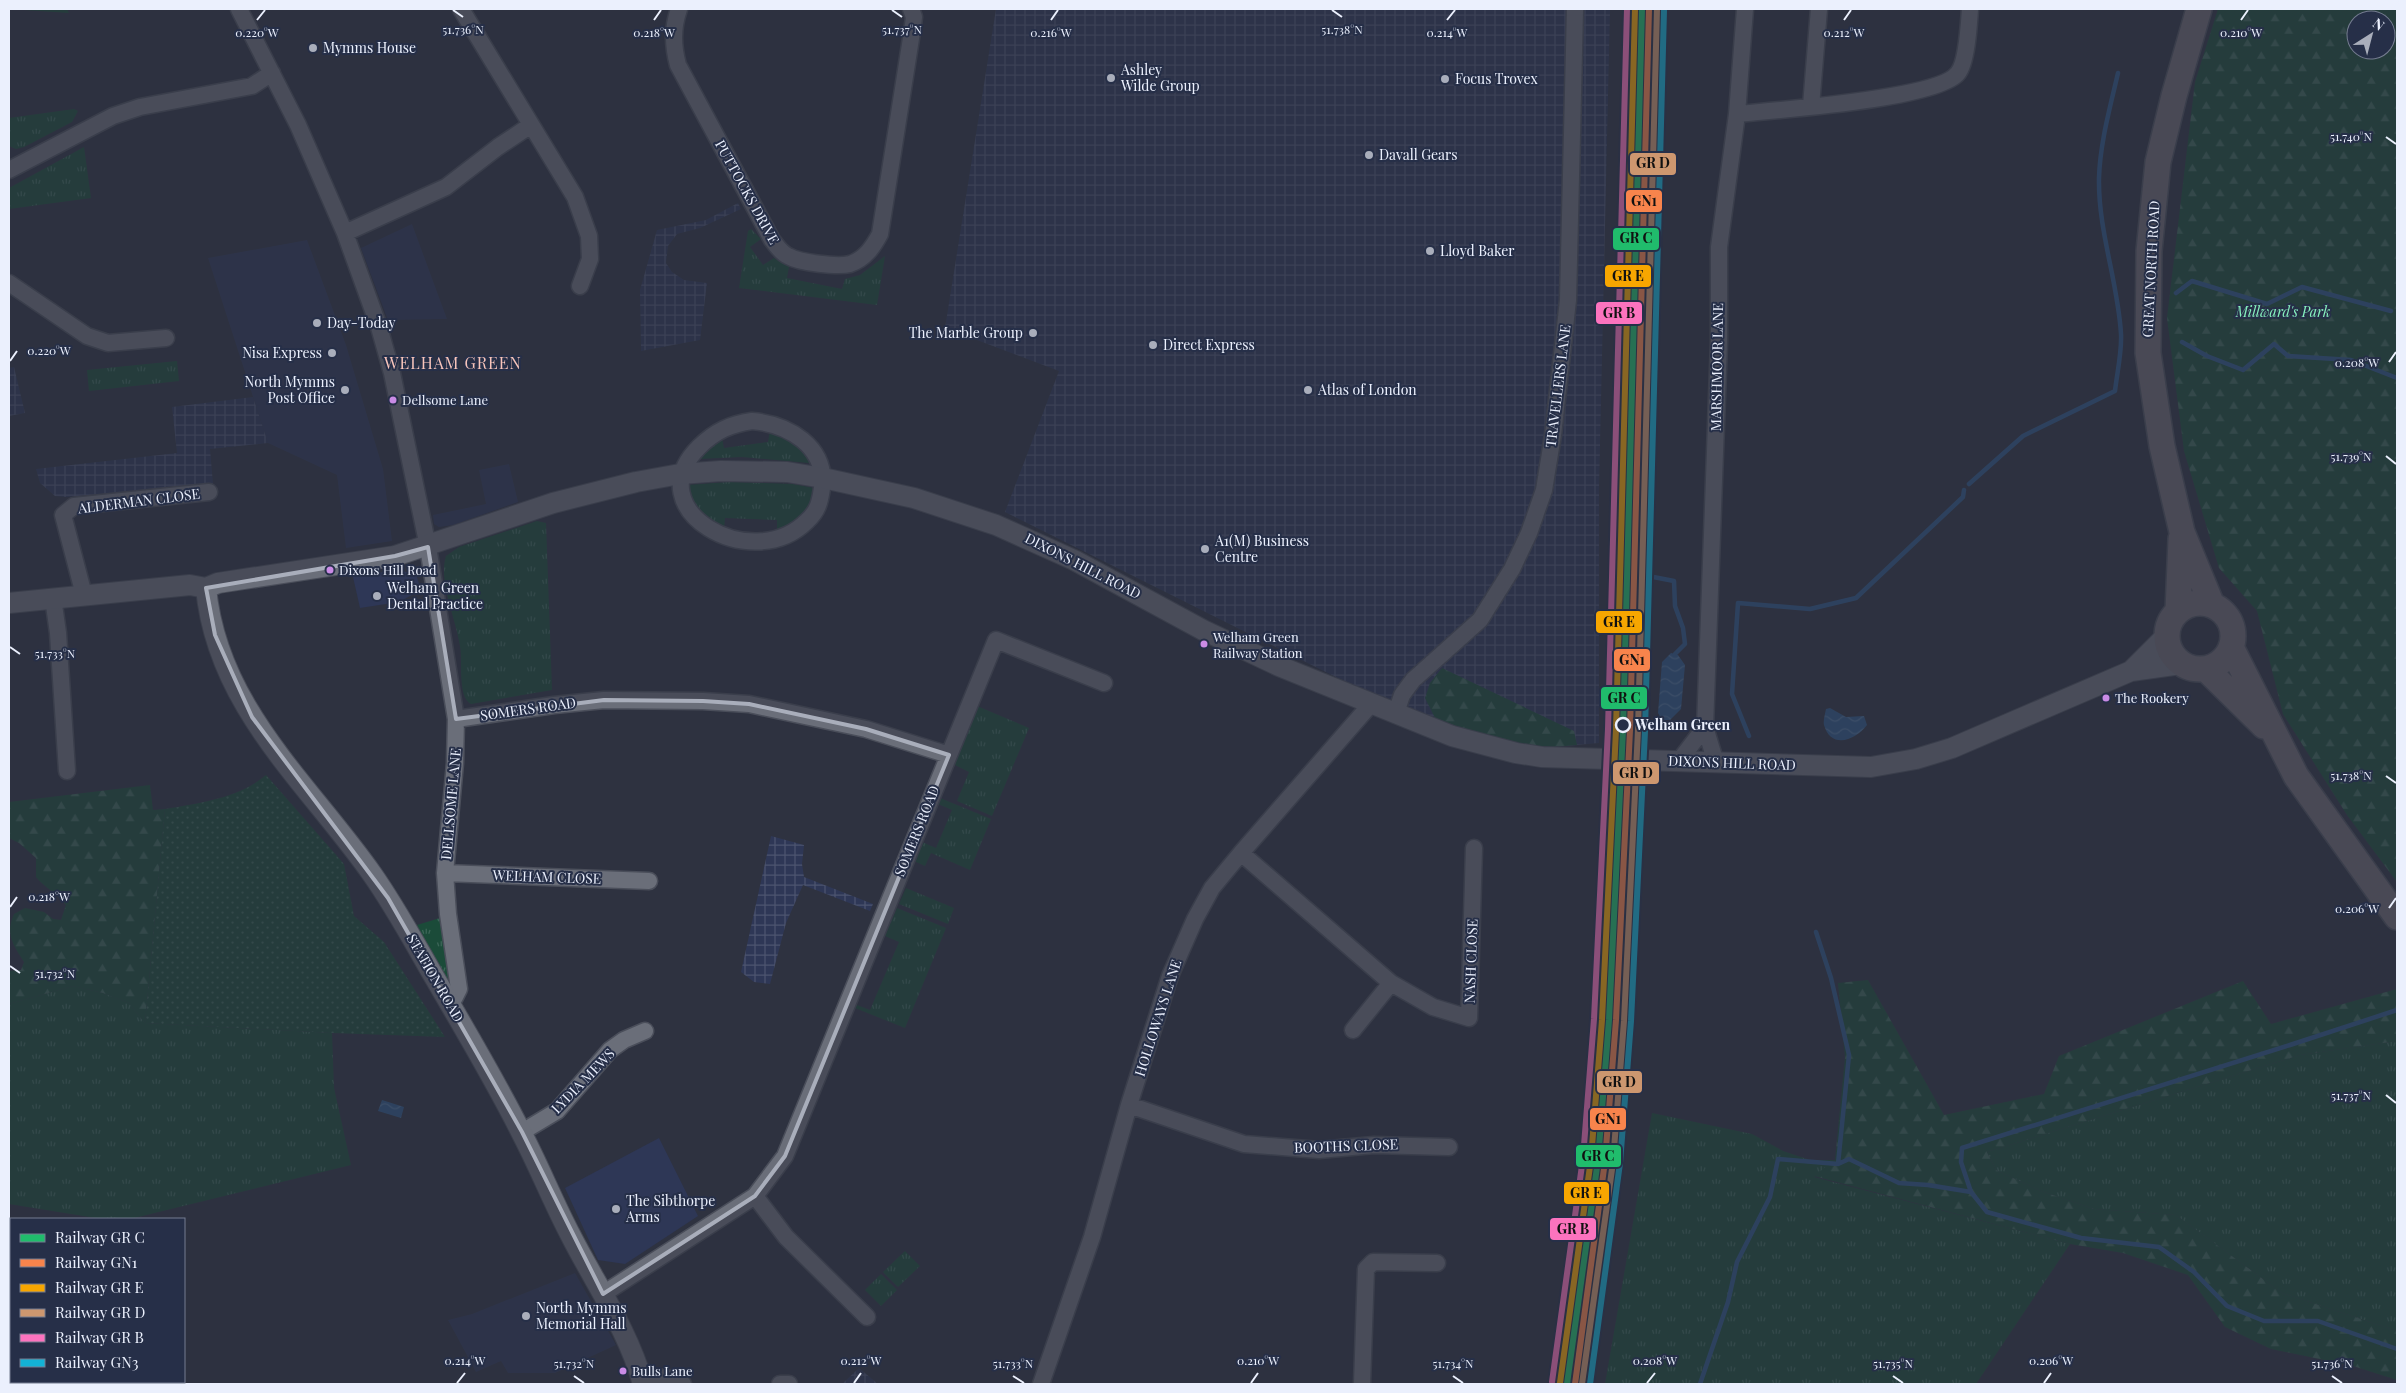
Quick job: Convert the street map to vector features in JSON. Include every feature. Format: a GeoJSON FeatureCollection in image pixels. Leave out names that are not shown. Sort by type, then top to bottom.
{"type":"FeatureCollection","features":[{"type":"Feature","properties":{"kind":"main road","name":"GREAT NORTH ROAD"},"geometry":{"type":"LineString","coordinates":[[2199,9],[2174,96],[2158,162],[2149,251],[2148,353],[2162,446],[2182,532],[2212,605]]}},
{"type":"Feature","properties":{"kind":"main road","name":"GREAT NORTH ROAD"},"geometry":{"type":"LineString","coordinates":[[2178,611],[2182,532]]}},
{"type":"Feature","properties":{"kind":"main road"},"geometry":{"type":"LineString","coordinates":[[2200,603],[2212,605],[2222,612],[2230,622],[2233,637],[2231,647],[2219,664],[2206,669],[2193,669],[2181,664],[2174,658],[2166,636],[2168,624],[2178,611],[2188,605],[2200,603]]}},
{"type":"Feature","properties":{"kind":"main road"},"geometry":{"type":"LineString","coordinates":[[2231,647],[2296,776],[2397,917]]}},
{"type":"Feature","properties":{"kind":"main road"},"geometry":{"type":"LineString","coordinates":[[2206,669],[2280,741]]}},
{"type":"Feature","properties":{"kind":"street","name":"DELLSOME LANE"},"geometry":{"type":"LineString","coordinates":[[239,9],[298,125],[345,233],[380,327],[392,373],[428,547],[456,719],[455,763],[445,873],[448,914],[458,990],[455,997],[449,1002]]}},
{"type":"Feature","properties":{"kind":"street"},"geometry":{"type":"LineString","coordinates":[[461,9],[575,197],[585,220],[589,236],[590,259],[580,286]]}},
{"type":"Feature","properties":{"kind":"street","name":"PUTTOCKS DRIVE"},"geometry":{"type":"LineString","coordinates":[[679,9],[674,32],[674,49],[678,65],[772,240],[789,257],[837,265],[850,264],[862,258],[872,248],[880,234],[912,32],[914,17],[911,9]]}},
{"type":"Feature","properties":{"kind":"street","name":"TRAVELLERS LANE"},"geometry":{"type":"LineString","coordinates":[[1396,713],[1402,695],[1413,680],[1480,620],[1512,569],[1529,534],[1544,490],[1554,435],[1568,300],[1575,9]]}},
{"type":"Feature","properties":{"kind":"street","name":"MARSHMOOR LANE"},"geometry":{"type":"LineString","coordinates":[[1716,763],[1706,727],[1719,342],[1719,248],[1738,114],[1745,9]]}},
{"type":"Feature","properties":{"kind":"street"},"geometry":{"type":"LineString","coordinates":[[1811,106],[1819,9]]}},
{"type":"Feature","properties":{"kind":"street"},"geometry":{"type":"LineString","coordinates":[[1738,114],[1811,106],[1922,90],[1945,83],[1959,72],[1966,46],[1970,9]]}},
{"type":"Feature","properties":{"kind":"street"},"geometry":{"type":"LineString","coordinates":[[9,170],[113,116],[140,107],[252,86],[272,73]]}},
{"type":"Feature","properties":{"kind":"street"},"geometry":{"type":"LineString","coordinates":[[345,233],[446,187],[498,147],[531,125]]}},
{"type":"Feature","properties":{"kind":"street"},"geometry":{"type":"LineString","coordinates":[[9,283],[87,336],[108,343],[166,338]]}},
{"type":"Feature","properties":{"kind":"street"},"geometry":{"type":"LineString","coordinates":[[752,421],[771,423],[800,438],[820,461],[823,478],[820,503],[805,523],[785,536],[759,541],[740,540],[716,534],[702,525],[691,513],[683,497],[680,474],[694,452],[715,433],[737,423],[752,421]]}},
{"type":"Feature","properties":{"kind":"street","name":"DIXONS HILL ROAD"},"geometry":{"type":"LineString","coordinates":[[9,603],[190,585],[206,588],[218,583],[395,556],[428,547],[553,503],[627,484],[680,474],[754,470],[823,478],[914,498],[1017,533],[1074,560],[1203,630],[1279,666],[1452,736],[1516,753],[1566,758],[1871,766],[1916,760],[1952,748],[2131,671],[2181,664]]}},
{"type":"Feature","properties":{"kind":"street","name":"ALDERMAN CLOSE"},"geometry":{"type":"LineString","coordinates":[[84,595],[63,515],[74,506],[209,492]]}},
{"type":"Feature","properties":{"kind":"street","name":"STATION ROAD"},"geometry":{"type":"LineString","coordinates":[[206,588],[208,610],[215,635],[233,680],[252,717],[275,753],[372,874],[449,1002],[522,1132],[571,1236],[624,1333],[642,1383]]}},
{"type":"Feature","properties":{"kind":"street"},"geometry":{"type":"LineString","coordinates":[[53,598],[58,633],[67,771]]}},
{"type":"Feature","properties":{"kind":"street","name":"DIXONS HILL ROAD"},"geometry":{"type":"LineString","coordinates":[[2131,671],[2166,636]]}},
{"type":"Feature","properties":{"kind":"street"},"geometry":{"type":"LineString","coordinates":[[948,755],[996,640],[1104,683]]}},
{"type":"Feature","properties":{"kind":"street","name":"SOMERS ROAD"},"geometry":{"type":"LineString","coordinates":[[456,719],[604,700],[703,701],[748,704],[866,728],[948,755],[785,1156],[755,1196],[603,1294]]}},
{"type":"Feature","properties":{"kind":"street","name":"HOLLOWAYS LANE"},"geometry":{"type":"LineString","coordinates":[[1041,1384],[1092,1237],[1129,1105],[1181,949],[1212,888],[1371,704]]}},
{"type":"Feature","properties":{"kind":"street"},"geometry":{"type":"LineString","coordinates":[[1672,761],[1706,727]]}},
{"type":"Feature","properties":{"kind":"street","name":"NASH CLOSE"},"geometry":{"type":"LineString","coordinates":[[1241,853],[1391,982],[1433,1007],[1469,1018],[1474,848]]}},
{"type":"Feature","properties":{"kind":"street","name":"WELHAM CLOSE"},"geometry":{"type":"LineString","coordinates":[[445,873],[649,881]]}},
{"type":"Feature","properties":{"kind":"street"},"geometry":{"type":"LineString","coordinates":[[1353,1030],[1391,982]]}},
{"type":"Feature","properties":{"kind":"street","name":"LYDIA MEWS"},"geometry":{"type":"LineString","coordinates":[[522,1132],[557,1111],[610,1050],[624,1040],[645,1031]]}},
{"type":"Feature","properties":{"kind":"street","name":"BOOTHS CLOSE"},"geometry":{"type":"LineString","coordinates":[[1129,1105],[1244,1144],[1318,1150],[1374,1145],[1450,1147]]}},
{"type":"Feature","properties":{"kind":"street"},"geometry":{"type":"LineString","coordinates":[[755,1196],[786,1237],[867,1317]]}},
{"type":"Feature","properties":{"kind":"street"},"geometry":{"type":"LineString","coordinates":[[1362,1384],[1366,1269],[1373,1262],[1437,1263]]}},
{"type":"Feature","properties":{"kind":"street"},"geometry":{"type":"LineString","coordinates":[[642,1383],[663,1377],[676,1379],[683,1384]]}},
{"type":"Feature","properties":{"kind":"street"},"geometry":{"type":"LineString","coordinates":[[780,1384],[789,1384]]}},
{"type":"Feature","properties":{"kind":"highlighted area"},"geometry":{"type":"Polygon","coordinates":[[[428,547],[456,719],[604,700],[703,701],[749,704],[866,729],[949,755],[785,1156],[755,1196],[603,1294],[522,1132],[388,898],[252,717],[215,635],[206,588],[395,556],[428,547]]]}},
{"type":"Feature","properties":{"kind":"shaded area"},"geometry":{"type":"Polygon","coordinates":[[[996,9],[1610,9],[1599,488],[1599,743],[1541,748],[1481,736],[1368,693],[1005,512],[1059,371],[945,328],[996,9]]]}},
{"type":"Feature","properties":{"kind":"shaded area"},"geometry":{"type":"Polygon","coordinates":[[[738,203],[741,209],[700,228],[677,234],[668,246],[666,263],[672,272],[684,280],[707,283],[700,340],[641,351],[640,290],[657,230],[706,220],[738,203]]]}},
{"type":"Feature","properties":{"kind":"shaded area"},"geometry":{"type":"Polygon","coordinates":[[[412,224],[447,319],[388,320],[361,248],[412,224]]]}},
{"type":"Feature","properties":{"kind":"shaded area"},"geometry":{"type":"Polygon","coordinates":[[[307,240],[346,345],[383,469],[392,541],[346,548],[337,475],[268,443],[208,258],[307,240]]]}},
{"type":"Feature","properties":{"kind":"shaded area"},"geometry":{"type":"Polygon","coordinates":[[[14,367],[25,413],[9,416],[9,368],[14,367]]]}},
{"type":"Feature","properties":{"kind":"shaded area"},"geometry":{"type":"Polygon","coordinates":[[[253,397],[268,443],[210,449],[213,484],[66,497],[55,496],[40,483],[36,469],[177,453],[172,407],[253,397]]]}},
{"type":"Feature","properties":{"kind":"shaded area"},"geometry":{"type":"Polygon","coordinates":[[[509,464],[518,502],[453,525],[439,527],[434,524],[433,515],[486,504],[479,470],[509,464]]]}},
{"type":"Feature","properties":{"kind":"shaded area"},"geometry":{"type":"Polygon","coordinates":[[[396,570],[416,574],[421,590],[399,602],[360,608],[353,577],[396,570]]]}},
{"type":"Feature","properties":{"kind":"shaded area"},"geometry":{"type":"Polygon","coordinates":[[[771,836],[804,845],[802,864],[804,877],[873,904],[870,911],[803,885],[786,923],[770,984],[754,982],[741,972],[771,836]]]}},
{"type":"Feature","properties":{"kind":"shaded area"},"geometry":{"type":"Polygon","coordinates":[[[659,1138],[698,1216],[625,1264],[598,1260],[565,1188],[659,1138]]]}},
{"type":"Feature","properties":{"kind":"shaded area"},"geometry":{"type":"Polygon","coordinates":[[[575,1273],[616,1345],[555,1373],[508,1373],[501,1361],[476,1372],[448,1320],[472,1314],[575,1273]]]}},
{"type":"Feature","properties":{"kind":"shaded area"},"geometry":{"type":"Polygon","coordinates":[[[859,1368],[878,1384],[842,1384],[859,1368]]]}},
{"type":"Feature","properties":{"kind":"green space"},"geometry":{"type":"Polygon","coordinates":[[[10,9],[67,9],[69,13],[10,9]]]}},
{"type":"Feature","properties":{"kind":"green space","name":"Millward's Park"},"geometry":{"type":"Polygon","coordinates":[[[2218,9],[2397,9],[2397,882],[2347,815],[2283,714],[2257,611],[2219,568],[2184,451],[2167,318],[2195,82],[2218,9]]]}},
{"type":"Feature","properties":{"kind":"green space"},"geometry":{"type":"Polygon","coordinates":[[[74,109],[78,111],[72,122],[24,147],[16,149],[9,146],[9,118],[74,109]]]}},
{"type":"Feature","properties":{"kind":"green space"},"geometry":{"type":"Polygon","coordinates":[[[84,147],[91,198],[9,209],[9,188],[84,147]]]}},
{"type":"Feature","properties":{"kind":"green space"},"geometry":{"type":"Polygon","coordinates":[[[751,229],[761,239],[750,247],[763,265],[774,258],[789,267],[787,278],[842,289],[845,279],[860,275],[885,256],[877,305],[739,288],[748,231],[751,229]]]}},
{"type":"Feature","properties":{"kind":"green space"},"geometry":{"type":"Polygon","coordinates":[[[177,361],[179,381],[89,391],[87,370],[177,361]]]}},
{"type":"Feature","properties":{"kind":"green space"},"geometry":{"type":"Polygon","coordinates":[[[770,430],[792,440],[812,461],[809,463],[742,457],[698,459],[700,454],[722,438],[724,448],[768,442],[770,430]]]}},
{"type":"Feature","properties":{"kind":"green space"},"geometry":{"type":"Polygon","coordinates":[[[728,482],[793,484],[814,488],[811,512],[777,531],[777,520],[725,518],[724,530],[692,512],[688,485],[728,482]]]}},
{"type":"Feature","properties":{"kind":"green space"},"geometry":{"type":"Polygon","coordinates":[[[537,521],[546,523],[552,690],[471,704],[464,694],[462,686],[461,652],[444,577],[446,556],[459,547],[537,521]]]}},
{"type":"Feature","properties":{"kind":"green space"},"geometry":{"type":"Polygon","coordinates":[[[1442,668],[1574,731],[1577,745],[1541,748],[1481,736],[1435,718],[1425,698],[1430,683],[1442,668]]]}},
{"type":"Feature","properties":{"kind":"green space"},"geometry":{"type":"Polygon","coordinates":[[[977,706],[1029,728],[992,816],[957,801],[969,772],[953,764],[977,706]]]}},
{"type":"Feature","properties":{"kind":"green space"},"geometry":{"type":"Polygon","coordinates":[[[266,775],[344,864],[354,916],[384,942],[445,1037],[145,1023],[165,809],[205,802],[231,794],[244,789],[266,775]]]}},
{"type":"Feature","properties":{"kind":"green space"},"geometry":{"type":"Polygon","coordinates":[[[150,785],[153,810],[165,809],[145,1023],[129,1003],[103,993],[73,986],[9,1004],[9,971],[21,970],[24,962],[14,945],[10,933],[14,914],[25,908],[44,912],[53,919],[61,920],[66,905],[36,877],[36,858],[19,843],[9,838],[9,802],[150,785]]]}},
{"type":"Feature","properties":{"kind":"green space"},"geometry":{"type":"Polygon","coordinates":[[[940,798],[991,819],[970,870],[931,853],[925,866],[914,861],[922,842],[936,848],[952,810],[938,804],[940,798]]]}},
{"type":"Feature","properties":{"kind":"green space"},"geometry":{"type":"Polygon","coordinates":[[[906,888],[954,908],[948,924],[899,904],[906,888]]]}},
{"type":"Feature","properties":{"kind":"green space"},"geometry":{"type":"Polygon","coordinates":[[[897,908],[946,928],[905,1028],[855,1008],[857,1005],[870,1010],[899,942],[885,936],[897,908]]]}},
{"type":"Feature","properties":{"kind":"green space"},"geometry":{"type":"Polygon","coordinates":[[[440,918],[451,978],[445,980],[417,925],[440,918]]]}},
{"type":"Feature","properties":{"kind":"green space"},"geometry":{"type":"Polygon","coordinates":[[[1868,980],[1944,1115],[2044,1094],[2059,1056],[2243,981],[2271,1024],[2397,989],[2397,1041],[2300,1055],[1987,1152],[1996,1170],[2041,1191],[2094,1209],[2176,1215],[2282,1293],[2397,1331],[2397,1380],[2353,1366],[2271,1349],[2225,1327],[2188,1275],[2123,1253],[2070,1244],[1814,1176],[1835,1160],[1845,1057],[1838,983],[1868,980]]]}},
{"type":"Feature","properties":{"kind":"green space"},"geometry":{"type":"Polygon","coordinates":[[[73,986],[103,993],[129,1003],[145,1023],[332,1033],[334,1088],[351,1165],[134,1218],[96,1218],[9,1204],[9,1004],[73,986]]]}},
{"type":"Feature","properties":{"kind":"green space"},"geometry":{"type":"Polygon","coordinates":[[[2397,1041],[2397,1331],[2282,1293],[2176,1215],[2094,1209],[2041,1191],[1996,1170],[1987,1152],[2300,1055],[2397,1041]]]}},
{"type":"Feature","properties":{"kind":"green space"},"geometry":{"type":"Polygon","coordinates":[[[1652,1113],[1752,1134],[1783,1151],[1810,1160],[1835,1160],[1814,1177],[2070,1244],[1976,1384],[1605,1384],[1652,1113]]]}},
{"type":"Feature","properties":{"kind":"green space"},"geometry":{"type":"Polygon","coordinates":[[[905,1251],[920,1266],[898,1287],[883,1272],[905,1251]]]}},
{"type":"Feature","properties":{"kind":"green space"},"geometry":{"type":"Polygon","coordinates":[[[881,1274],[897,1290],[881,1306],[865,1290],[881,1274]]]}},
{"type":"Feature","properties":{"kind":"water"},"geometry":{"type":"Polygon","coordinates":[[[1671,653],[1678,655],[1685,665],[1681,709],[1670,720],[1662,720],[1658,713],[1662,662],[1671,653]]]}},
{"type":"Feature","properties":{"kind":"water"},"geometry":{"type":"Polygon","coordinates":[[[1830,708],[1846,717],[1864,716],[1867,725],[1857,735],[1850,738],[1838,740],[1832,738],[1827,733],[1824,723],[1826,709],[1830,708]]]}},
{"type":"Feature","properties":{"kind":"water"},"geometry":{"type":"Polygon","coordinates":[[[382,1100],[404,1107],[401,1118],[378,1111],[382,1100]]]}},
{"type":"Feature","properties":{"kind":"waterway"},"geometry":{"type":"LineString","coordinates":[[1969,484],[2023,436],[2115,391],[2121,334],[2102,217],[2099,178],[2103,139],[2118,73]]}},
{"type":"Feature","properties":{"kind":"waterway"},"geometry":{"type":"LineString","coordinates":[[2176,293],[2192,281],[2267,304],[2302,287],[2391,311]]}},
{"type":"Feature","properties":{"kind":"waterway"},"geometry":{"type":"LineString","coordinates":[[2182,342],[2207,356],[2243,370],[2274,344],[2288,356],[2351,360],[2397,378]]}},
{"type":"Feature","properties":{"kind":"waterway"},"geometry":{"type":"LineString","coordinates":[[1749,736],[1732,694],[1738,603],[1810,609],[1856,598],[1963,497],[1964,490]]}},
{"type":"Feature","properties":{"kind":"waterway"},"geometry":{"type":"LineString","coordinates":[[1643,575],[1674,581],[1675,606],[1683,628],[1685,644],[1675,654]]}},
{"type":"Feature","properties":{"kind":"waterway"},"geometry":{"type":"LineString","coordinates":[[1816,932],[1831,978],[1849,1055],[1838,1164]]}},
{"type":"Feature","properties":{"kind":"waterway"},"geometry":{"type":"LineString","coordinates":[[2397,1010],[1962,1148],[1961,1162],[1971,1192],[1987,1212],[2081,1238],[2159,1247],[2194,1272],[2227,1306],[2264,1321],[2318,1321],[2397,1349]]}},
{"type":"Feature","properties":{"kind":"waterway"},"geometry":{"type":"LineString","coordinates":[[1700,1384],[1728,1302],[1737,1262],[1770,1197],[1778,1159],[1838,1164],[1849,1159],[1899,1183],[1928,1185],[1971,1192]]}},
{"type":"Feature","properties":{"kind":"transit line"},"geometry":{"type":"LineString","coordinates":[[1552,1382],[1583,1158],[1594,1019],[1608,729],[1627,9]]}},
{"type":"Feature","properties":{"kind":"transit line"},"geometry":{"type":"LineString","coordinates":[[1560,1383],[1591,1159],[1602,1020],[1616,730],[1635,9]]}},
{"type":"Feature","properties":{"kind":"transit line"},"geometry":{"type":"LineString","coordinates":[[1567,1384],[1598,1160],[1609,1020],[1623,730],[1642,9]]}},
{"type":"Feature","properties":{"kind":"transit line"},"geometry":{"type":"LineString","coordinates":[[1582,1384],[1613,1162],[1624,1021],[1638,730],[1657,9]]}},
{"type":"Feature","properties":{"kind":"rail line","name":"GN1"},"geometry":{"type":"LineString","coordinates":[[1575,1384],[1605,1161],[1616,1020],[1630,730],[1649,9]]}},
{"type":"Feature","properties":{"kind":"rail line","name":"GN3"},"geometry":{"type":"LineString","coordinates":[[1590,1384],[1620,1163],[1631,1021],[1645,731],[1664,10]]}},
{"type":"Feature","properties":{"kind":"place","name":"Mymms House"},"geometry":{"type":"Point","coordinates":[313,48]}},
{"type":"Feature","properties":{"kind":"place","name":"Ashley Wilde Group"},"geometry":{"type":"Point","coordinates":[1111,78]}},
{"type":"Feature","properties":{"kind":"place","name":"Focus Trovex"},"geometry":{"type":"Point","coordinates":[1445,79]}},
{"type":"Feature","properties":{"kind":"place","name":"Davall Gears"},"geometry":{"type":"Point","coordinates":[1369,155]}},
{"type":"Feature","properties":{"kind":"place","name":"Lloyd Baker"},"geometry":{"type":"Point","coordinates":[1430,251]}},
{"type":"Feature","properties":{"kind":"place","name":"Day-Today"},"geometry":{"type":"Point","coordinates":[317,323]}},
{"type":"Feature","properties":{"kind":"place","name":"The Marble Group"},"geometry":{"type":"Point","coordinates":[1033,333]}},
{"type":"Feature","properties":{"kind":"place","name":"Direct Express"},"geometry":{"type":"Point","coordinates":[1153,345]}},
{"type":"Feature","properties":{"kind":"place","name":"Nisa Express"},"geometry":{"type":"Point","coordinates":[332,353]}},
{"type":"Feature","properties":{"kind":"place","name":"North Mymms Post Office"},"geometry":{"type":"Point","coordinates":[345,390]}},
{"type":"Feature","properties":{"kind":"place","name":"Atlas of London"},"geometry":{"type":"Point","coordinates":[1308,390]}},
{"type":"Feature","properties":{"kind":"place","name":"Dellsome Lane"},"geometry":{"type":"Point","coordinates":[393,400]}},
{"type":"Feature","properties":{"kind":"place","name":"A1(M) Business Centre"},"geometry":{"type":"Point","coordinates":[1205,549]}},
{"type":"Feature","properties":{"kind":"place","name":"Dixons Hill Road"},"geometry":{"type":"Point","coordinates":[330,570]}},
{"type":"Feature","properties":{"kind":"place","name":"Welham Green Dental Practice"},"geometry":{"type":"Point","coordinates":[377,596]}},
{"type":"Feature","properties":{"kind":"place","name":"Welham Green Railway Station"},"geometry":{"type":"Point","coordinates":[1204,644]}},
{"type":"Feature","properties":{"kind":"place","name":"The Rookery"},"geometry":{"type":"Point","coordinates":[2106,698]}},
{"type":"Feature","properties":{"kind":"place","name":"Welham Green"},"geometry":{"type":"Point","coordinates":[1623,725]}},
{"type":"Feature","properties":{"kind":"place","name":"The Sibthorpe Arms"},"geometry":{"type":"Point","coordinates":[616,1209]}},
{"type":"Feature","properties":{"kind":"place","name":"North Mymms Memorial Hall"},"geometry":{"type":"Point","coordinates":[526,1316]}},
{"type":"Feature","properties":{"kind":"place","name":"Bulls Lane"},"geometry":{"type":"Point","coordinates":[623,1371]}},
{"type":"Feature","properties":{"kind":"district","name":"WELHAM GREEN"},"geometry":{"type":"Point","coordinates":[453,363]}}]}
